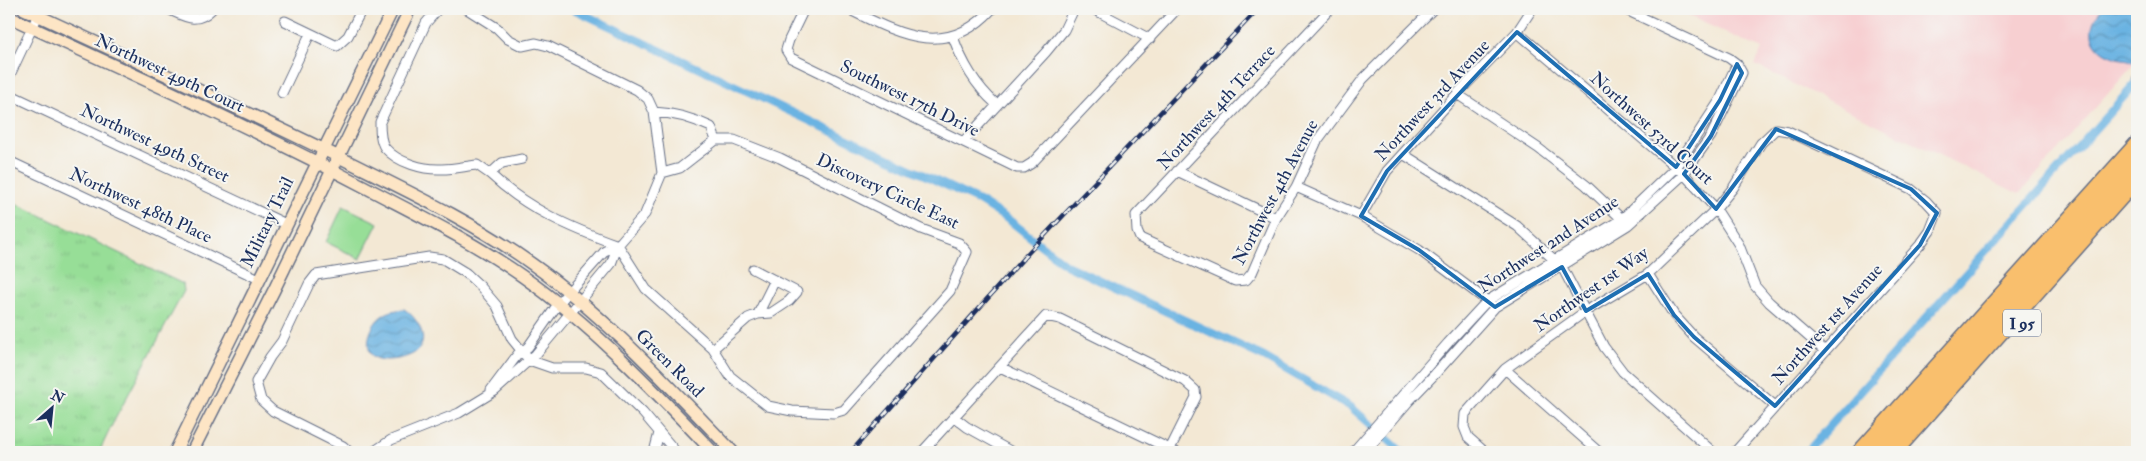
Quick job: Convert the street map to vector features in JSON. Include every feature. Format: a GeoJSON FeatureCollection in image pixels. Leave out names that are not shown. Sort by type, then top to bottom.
{"type":"FeatureCollection","features":[{"type":"Feature","properties":{"kind":"highway","name":"I 95"},"geometry":{"type":"LineString","coordinates":[[1860,452],[2137,144]]}},
{"type":"Feature","properties":{"kind":"highway"},"geometry":{"type":"LineString","coordinates":[[1877,452],[2137,160]]}},
{"type":"Feature","properties":{"kind":"highway"},"geometry":{"type":"LineString","coordinates":[[1894,452],[2137,179]]}},
{"type":"Feature","properties":{"kind":"highway","name":"I 95"},"geometry":{"type":"LineString","coordinates":[[1906,452],[2137,193]]}},
{"type":"Feature","properties":{"kind":"main road","name":"Northwest 49th Court"},"geometry":{"type":"LineString","coordinates":[[24,9],[41,11],[323,149]]}},
{"type":"Feature","properties":{"kind":"main road","name":"Military Trail"},"geometry":{"type":"LineString","coordinates":[[175,452],[393,9]]}},
{"type":"Feature","properties":{"kind":"main road","name":"Military Trail"},"geometry":{"type":"LineString","coordinates":[[192,452],[410,9]]}},
{"type":"Feature","properties":{"kind":"main road","name":"Northwest 49th Court"},"geometry":{"type":"LineString","coordinates":[[9,16],[317,161]]}},
{"type":"Feature","properties":{"kind":"main road"},"geometry":{"type":"LineString","coordinates":[[323,149],[470,223],[534,265],[580,300]]}},
{"type":"Feature","properties":{"kind":"main road"},"geometry":{"type":"LineString","coordinates":[[317,161],[461,237],[523,276],[569,313]]}},
{"type":"Feature","properties":{"kind":"main road","name":"Green Road"},"geometry":{"type":"LineString","coordinates":[[580,300],[637,353],[733,452]]}},
{"type":"Feature","properties":{"kind":"main road","name":"Green Road"},"geometry":{"type":"LineString","coordinates":[[569,313],[610,347],[713,452]]}},
{"type":"Feature","properties":{"kind":"street"},"geometry":{"type":"LineString","coordinates":[[168,9],[187,18],[205,16],[212,9]]}},
{"type":"Feature","properties":{"kind":"street"},"geometry":{"type":"LineString","coordinates":[[285,21],[337,46],[348,36],[362,9]]}},
{"type":"Feature","properties":{"kind":"street"},"geometry":{"type":"LineString","coordinates":[[438,9],[426,23],[417,39],[380,122],[380,134],[385,148],[402,160],[421,168],[442,170],[477,164],[535,209],[560,222],[618,245]]}},
{"type":"Feature","properties":{"kind":"street"},"geometry":{"type":"LineString","coordinates":[[373,452],[391,440],[459,413],[495,391],[530,360],[611,264],[618,245],[644,214],[662,173],[654,112],[648,99],[637,90],[548,46],[536,44],[522,46],[508,39],[497,28],[467,9]]}},
{"type":"Feature","properties":{"kind":"street","name":"Southwest 17th Drive"},"geometry":{"type":"LineString","coordinates":[[804,9],[786,50],[791,58],[1017,168],[1024,168],[1032,163],[1150,39]]}},
{"type":"Feature","properties":{"kind":"street"},"geometry":{"type":"LineString","coordinates":[[848,9],[887,28],[913,37],[930,39],[953,37],[974,26],[992,9]]}},
{"type":"Feature","properties":{"kind":"street"},"geometry":{"type":"LineString","coordinates":[[964,141],[996,104],[1046,52],[1064,30],[1074,9]]}},
{"type":"Feature","properties":{"kind":"street"},"geometry":{"type":"LineString","coordinates":[[1093,9],[1150,39],[1177,9]]}},
{"type":"Feature","properties":{"kind":"street","name":"Northwest 4th Terrace"},"geometry":{"type":"LineString","coordinates":[[1246,280],[1235,281],[1140,238],[1137,231],[1136,215],[1330,9]]}},
{"type":"Feature","properties":{"kind":"street","name":"Northwest 4th Avenue"},"geometry":{"type":"LineString","coordinates":[[1246,280],[1252,273],[1276,218],[1296,187],[1317,141],[1363,79],[1433,9]]}},
{"type":"Feature","properties":{"kind":"street","name":"Northwest 3rd Avenue"},"geometry":{"type":"LineString","coordinates":[[1361,216],[1388,171],[1457,94],[1517,32],[1532,9]]}},
{"type":"Feature","properties":{"kind":"street"},"geometry":{"type":"LineString","coordinates":[[1624,9],[1729,58],[1737,64]]}},
{"type":"Feature","properties":{"kind":"street"},"geometry":{"type":"LineString","coordinates":[[9,77],[41,11]]}},
{"type":"Feature","properties":{"kind":"street","name":"Northwest 53rd Court"},"geometry":{"type":"LineString","coordinates":[[1517,32],[1684,174],[1716,209],[1739,245],[1755,286],[1769,302],[1825,351]]}},
{"type":"Feature","properties":{"kind":"street"},"geometry":{"type":"LineString","coordinates":[[282,92],[310,34]]}},
{"type":"Feature","properties":{"kind":"street"},"geometry":{"type":"LineString","coordinates":[[953,37],[967,71],[980,90],[996,104]]}},
{"type":"Feature","properties":{"kind":"street","name":"Northwest 2nd Avenue"},"geometry":{"type":"LineString","coordinates":[[1365,452],[1368,442],[1385,415],[1486,301],[1553,259],[1625,222],[1676,167],[1720,100],[1737,64]]}},
{"type":"Feature","properties":{"kind":"street","name":"Northwest 2nd Avenue"},"geometry":{"type":"LineString","coordinates":[[1354,452],[1391,424],[1408,402],[1495,307],[1562,267],[1625,222],[1684,174],[1711,136],[1742,73],[1737,64]]}},
{"type":"Feature","properties":{"kind":"street","name":"Northwest 49th Street"},"geometry":{"type":"LineString","coordinates":[[9,94],[286,224]]}},
{"type":"Feature","properties":{"kind":"street"},"geometry":{"type":"LineString","coordinates":[[1457,94],[1538,148],[1586,185],[1625,222]]}},
{"type":"Feature","properties":{"kind":"street"},"geometry":{"type":"LineString","coordinates":[[654,112],[677,114],[711,127],[716,140],[680,168],[662,173]]}},
{"type":"Feature","properties":{"kind":"street","name":"Northwest 1st Way"},"geometry":{"type":"LineString","coordinates":[[1486,452],[1468,437],[1464,427],[1465,414],[1505,370],[1586,312],[1648,274],[1716,209],[1733,188],[1761,143],[1776,128],[1788,131],[1911,190],[1937,213]]}},
{"type":"Feature","properties":{"kind":"street","name":"Discovery Circle East"},"geometry":{"type":"LineString","coordinates":[[618,245],[646,289],[713,349],[730,376],[768,406],[813,413],[834,413],[844,410],[950,291],[967,252],[959,243],[921,229],[780,158],[734,140],[716,140]]}},
{"type":"Feature","properties":{"kind":"street"},"geometry":{"type":"LineString","coordinates":[[1403,154],[1516,226],[1562,267],[1604,347],[1623,372],[1713,452]]}},
{"type":"Feature","properties":{"kind":"street"},"geometry":{"type":"LineString","coordinates":[[490,174],[502,163],[522,159]]}},
{"type":"Feature","properties":{"kind":"street","name":"Northwest 48th Place"},"geometry":{"type":"LineString","coordinates":[[9,161],[259,279]]}},
{"type":"Feature","properties":{"kind":"street"},"geometry":{"type":"LineString","coordinates":[[1177,171],[1276,218]]}},
{"type":"Feature","properties":{"kind":"street"},"geometry":{"type":"LineString","coordinates":[[1296,187],[1361,216],[1419,250],[1495,307]]}},
{"type":"Feature","properties":{"kind":"street","name":"Northwest 1st Avenue"},"geometry":{"type":"LineString","coordinates":[[1735,452],[1774,406],[1920,245],[1930,230],[1937,213]]}},
{"type":"Feature","properties":{"kind":"street"},"geometry":{"type":"LineString","coordinates":[[487,396],[540,330],[558,304],[605,252],[618,245]]}},
{"type":"Feature","properties":{"kind":"street"},"geometry":{"type":"LineString","coordinates":[[349,452],[343,446],[273,411],[261,400],[256,382],[270,357],[282,341],[309,284],[316,275],[429,257],[443,259],[466,273],[480,286],[497,306],[512,339],[521,353],[530,360],[552,368],[586,368],[601,372],[643,413],[676,452]]}},
{"type":"Feature","properties":{"kind":"street"},"geometry":{"type":"LineString","coordinates":[[713,349],[748,318],[758,314],[771,313],[789,301],[797,292],[753,269]]}},
{"type":"Feature","properties":{"kind":"street"},"geometry":{"type":"LineString","coordinates":[[1648,274],[1674,315],[1694,337],[1774,406]]}},
{"type":"Feature","properties":{"kind":"street"},"geometry":{"type":"LineString","coordinates":[[758,314],[775,280]]}},
{"type":"Feature","properties":{"kind":"street"},"geometry":{"type":"LineString","coordinates":[[922,452],[1046,316],[1060,319],[1185,381],[1196,390],[1196,397],[1173,451],[1000,367]]}},
{"type":"Feature","properties":{"kind":"street"},"geometry":{"type":"LineString","coordinates":[[1505,370],[1599,452]]}},
{"type":"Feature","properties":{"kind":"street"},"geometry":{"type":"LineString","coordinates":[[954,417],[1009,452]]}},
{"type":"Feature","properties":{"kind":"street"},"geometry":{"type":"LineString","coordinates":[[654,452],[659,433]]}},
{"type":"Feature","properties":{"kind":"highlighted area"},"geometry":{"type":"Polygon","coordinates":[[[1517,32],[1676,167],[1720,100],[1737,64],[1742,73],[1711,136],[1684,174],[1716,209],[1776,129],[1911,189],[1937,213],[1920,245],[1775,406],[1694,337],[1674,315],[1648,274],[1586,311],[1562,267],[1495,307],[1419,250],[1361,216],[1387,171],[1517,32]]]}},
{"type":"Feature","properties":{"kind":"shaded area"},"geometry":{"type":"Polygon","coordinates":[[[1673,9],[2137,9],[2137,61],[2019,194],[1755,65],[1762,49],[1673,9]]]}},
{"type":"Feature","properties":{"kind":"green space"},"geometry":{"type":"Polygon","coordinates":[[[9,200],[183,284],[184,291],[99,452],[9,452],[9,200]]]}},
{"type":"Feature","properties":{"kind":"green space"},"geometry":{"type":"Polygon","coordinates":[[[343,206],[378,223],[360,259],[326,242],[343,206]]]}},
{"type":"Feature","properties":{"kind":"water"},"geometry":{"type":"Polygon","coordinates":[[[2102,9],[2137,9],[2137,66],[2131,61],[2116,58],[2106,53],[2099,49],[2095,43],[2092,37],[2093,23],[2102,9]]]}},
{"type":"Feature","properties":{"kind":"water"},"geometry":{"type":"Polygon","coordinates":[[[2137,66],[2137,82],[2131,89],[2137,66]]]}},
{"type":"Feature","properties":{"kind":"water"},"geometry":{"type":"Polygon","coordinates":[[[404,309],[409,312],[420,328],[423,340],[421,346],[413,354],[394,360],[375,357],[371,354],[368,344],[370,333],[375,323],[387,313],[404,309]]]}},
{"type":"Feature","properties":{"kind":"waterway"},"geometry":{"type":"LineString","coordinates":[[573,9],[979,201],[1009,220],[1066,265],[1264,357],[1351,407],[1402,452]]}},
{"type":"Feature","properties":{"kind":"waterway"},"geometry":{"type":"LineString","coordinates":[[1806,452],[2137,82]]}},
{"type":"Feature","properties":{"kind":"railway"},"geometry":{"type":"LineString","coordinates":[[851,452],[1028,253],[1258,9]]}}]}
